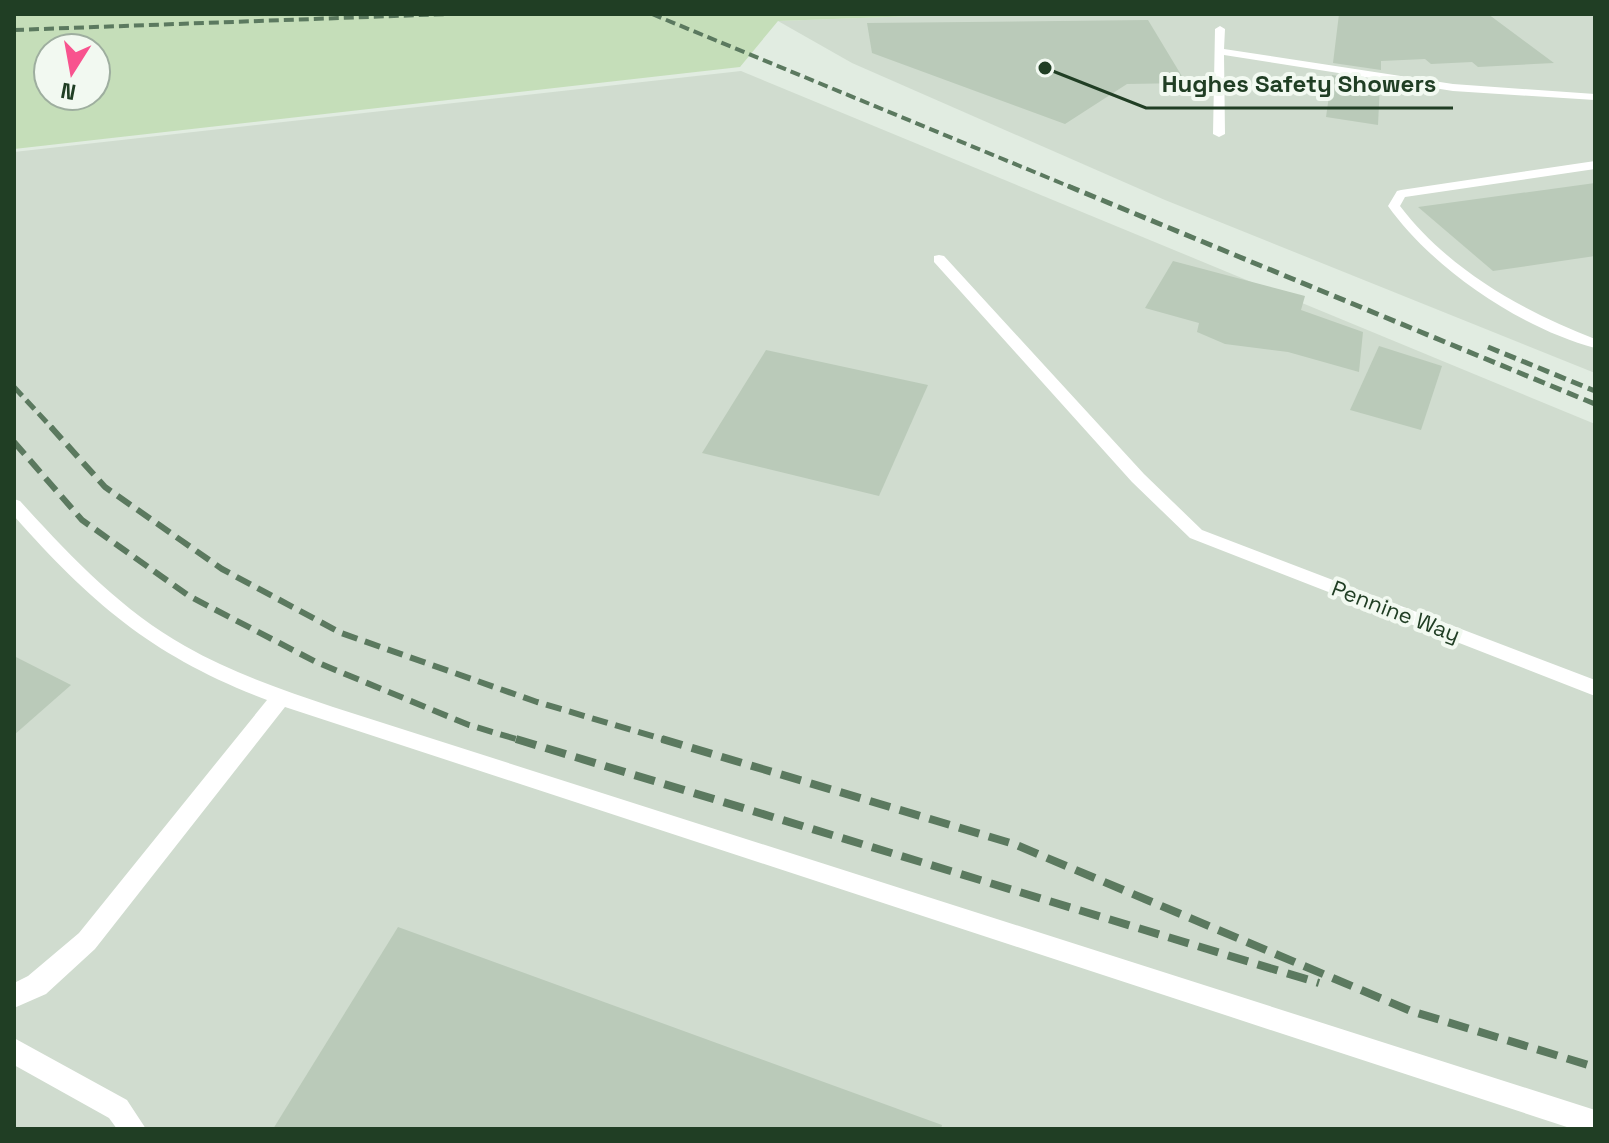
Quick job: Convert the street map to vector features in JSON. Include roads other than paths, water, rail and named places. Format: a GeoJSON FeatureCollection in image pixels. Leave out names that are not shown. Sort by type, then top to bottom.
{"type":"FeatureCollection","features":[{"type":"Feature","properties":{"kind":"lane"},"geometry":{"type":"LineString","coordinates":[[1219,134],[1220,29]]}},
{"type":"Feature","properties":{"kind":"lane"},"geometry":{"type":"LineString","coordinates":[[1219,51],[1432,86],[1542,97],[1595,97]]}},
{"type":"Feature","properties":{"kind":"lane"},"geometry":{"type":"LineString","coordinates":[[1595,165],[1401,194],[1394,206],[1406,225],[1490,295],[1595,344]]}},
{"type":"Feature","properties":{"kind":"lane","name":"Pennine Way"},"geometry":{"type":"LineString","coordinates":[[939,259],[1138,478],[1196,534],[1595,688]]}},
{"type":"Feature","properties":{"kind":"lane"},"geometry":{"type":"LineString","coordinates":[[14,505],[81,577],[150,634],[203,665],[281,697],[1595,1123]]}},
{"type":"Feature","properties":{"kind":"lane"},"geometry":{"type":"LineString","coordinates":[[14,996],[37,985],[87,941],[281,697]]}},
{"type":"Feature","properties":{"kind":"lane"},"geometry":{"type":"LineString","coordinates":[[14,1051],[118,1109],[133,1129]]}},
{"type":"Feature","properties":{"kind":"railway"},"geometry":{"type":"LineString","coordinates":[[14,30],[448,14]]}},
{"type":"Feature","properties":{"kind":"railway"},"geometry":{"type":"LineString","coordinates":[[652,14],[1073,188]]}},
{"type":"Feature","properties":{"kind":"railway"},"geometry":{"type":"LineString","coordinates":[[1068,186],[1595,404]]}},
{"type":"Feature","properties":{"kind":"railway"},"geometry":{"type":"LineString","coordinates":[[1488,347],[1595,391]]}},
{"type":"Feature","properties":{"kind":"railway"},"geometry":{"type":"LineString","coordinates":[[14,387],[53,429]]}},
{"type":"Feature","properties":{"kind":"railway"},"geometry":{"type":"LineString","coordinates":[[51,427],[105,487],[222,569],[341,633],[537,702],[669,741]]}},
{"type":"Feature","properties":{"kind":"railway"},"geometry":{"type":"LineString","coordinates":[[14,442],[82,520],[189,596],[316,662],[469,725],[523,741]]}},
{"type":"Feature","properties":{"kind":"railway"},"geometry":{"type":"LineString","coordinates":[[516,739],[1319,983]]}},
{"type":"Feature","properties":{"kind":"railway"},"geometry":{"type":"LineString","coordinates":[[662,739],[1014,844],[1411,1011],[1595,1067]]}},
{"type":"Feature","properties":{"kind":"place","name":"Hughes Safety Showers"},"geometry":{"type":"Point","coordinates":[1045,68]}}]}
